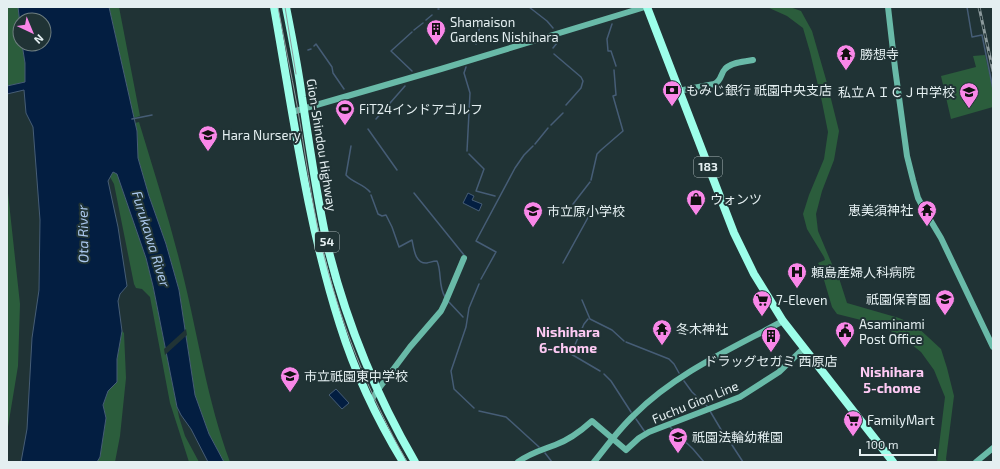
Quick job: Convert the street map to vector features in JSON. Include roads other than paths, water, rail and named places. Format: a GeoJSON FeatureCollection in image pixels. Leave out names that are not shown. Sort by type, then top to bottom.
{"type":"FeatureCollection","features":[{"type":"Feature","properties":{"kind":"highway","name":"Gion-Shindou Highway"},"geometry":{"type":"LineString","coordinates":[[274,7],[299,153],[321,255],[340,324],[370,402],[385,432],[403,462]]}},
{"type":"Feature","properties":{"kind":"highway","name":"Gion-Shindou Highway"},"geometry":{"type":"LineString","coordinates":[[286,7],[324,231],[348,317],[377,391],[397,432],[415,462]]}},
{"type":"Feature","properties":{"kind":"highway","name":"183"},"geometry":{"type":"LineString","coordinates":[[646,7],[734,233],[754,274],[783,320],[893,462]]}},
{"type":"Feature","properties":{"kind":"main road"},"geometry":{"type":"LineString","coordinates":[[292,112],[646,7]]}},
{"type":"Feature","properties":{"kind":"main road"},"geometry":{"type":"LineString","coordinates":[[888,7],[894,68],[907,156],[916,192],[926,213],[941,238],[993,347]]}},
{"type":"Feature","properties":{"kind":"main road"},"geometry":{"type":"LineString","coordinates":[[678,91],[718,83],[726,67],[753,60]]}},
{"type":"Feature","properties":{"kind":"main road"},"geometry":{"type":"LineString","coordinates":[[370,402],[410,347],[441,311],[464,258]]}},
{"type":"Feature","properties":{"kind":"main road","name":"Fuchu Gion Line"},"geometry":{"type":"LineString","coordinates":[[594,462],[633,415],[658,394],[714,356],[783,320]]}},
{"type":"Feature","properties":{"kind":"main road","name":"Fuchu Gion Line"},"geometry":{"type":"LineString","coordinates":[[518,462],[533,453],[565,440],[592,421],[626,450],[639,438],[649,432],[732,401],[750,391],[779,372],[804,348]]}},
{"type":"Feature","properties":{"kind":"main road"},"geometry":{"type":"LineString","coordinates":[[976,462],[993,448]]}},
{"type":"Feature","properties":{"kind":"water"},"geometry":{"type":"Polygon","coordinates":[[[18,7],[109,7],[137,131],[138,158],[149,196],[166,244],[179,290],[195,395],[209,434],[224,462],[208,462],[191,429],[177,407],[146,258],[117,174],[113,172],[108,181],[118,227],[127,286],[120,294],[118,301],[122,331],[117,359],[117,382],[108,391],[103,405],[106,418],[100,457],[97,462],[21,462],[27,429],[32,338],[39,290],[40,220],[33,127],[26,113],[24,90],[7,94],[7,86],[25,82],[23,52],[52,52],[52,12],[19,12],[18,7]]]}},
{"type":"Feature","properties":{"kind":"water"},"geometry":{"type":"Polygon","coordinates":[[[468,193],[474,196],[472,200],[482,204],[479,211],[463,203],[468,193]]]}},
{"type":"Feature","properties":{"kind":"water"},"geometry":{"type":"Polygon","coordinates":[[[336,389],[349,403],[342,409],[329,395],[336,389]]]}},
{"type":"Feature","properties":{"kind":"waterway"},"geometry":{"type":"LineString","coordinates":[[529,7],[547,21],[553,28]]}},
{"type":"Feature","properties":{"kind":"waterway"},"geometry":{"type":"LineString","coordinates":[[967,7],[972,37],[982,35],[993,89]]}},
{"type":"Feature","properties":{"kind":"waterway"},"geometry":{"type":"LineString","coordinates":[[426,20],[432,15]]}},
{"type":"Feature","properties":{"kind":"waterway"},"geometry":{"type":"LineString","coordinates":[[414,30],[423,23]]}},
{"type":"Feature","properties":{"kind":"waterway"},"geometry":{"type":"LineString","coordinates":[[612,24],[607,39],[608,51],[611,51],[616,66]]}},
{"type":"Feature","properties":{"kind":"waterway"},"geometry":{"type":"LineString","coordinates":[[476,44],[480,25]]}},
{"type":"Feature","properties":{"kind":"waterway"},"geometry":{"type":"LineString","coordinates":[[391,51],[412,32]]}},
{"type":"Feature","properties":{"kind":"waterway"},"geometry":{"type":"LineString","coordinates":[[553,48],[557,43]]}},
{"type":"Feature","properties":{"kind":"waterway"},"geometry":{"type":"LineString","coordinates":[[314,46],[316,44],[332,67],[333,73],[344,89]]}},
{"type":"Feature","properties":{"kind":"waterway"},"geometry":{"type":"LineString","coordinates":[[391,51],[412,71]]}},
{"type":"Feature","properties":{"kind":"waterway"},"geometry":{"type":"LineString","coordinates":[[554,54],[581,77],[583,81],[581,88],[566,105]]}},
{"type":"Feature","properties":{"kind":"waterway"},"geometry":{"type":"LineString","coordinates":[[466,67],[464,73],[470,93],[467,151]]}},
{"type":"Feature","properties":{"kind":"waterway"},"geometry":{"type":"LineString","coordinates":[[591,180],[597,154],[623,131],[613,96],[616,95],[614,70]]}},
{"type":"Feature","properties":{"kind":"waterway"},"geometry":{"type":"LineString","coordinates":[[376,119],[405,86]]}},
{"type":"Feature","properties":{"kind":"waterway"},"geometry":{"type":"LineString","coordinates":[[551,125],[563,113]]}},
{"type":"Feature","properties":{"kind":"waterway"},"geometry":{"type":"LineString","coordinates":[[132,119],[152,115]]}},
{"type":"Feature","properties":{"kind":"waterway"},"geometry":{"type":"LineString","coordinates":[[535,144],[548,128]]}},
{"type":"Feature","properties":{"kind":"waterway"},"geometry":{"type":"LineString","coordinates":[[368,129],[397,170]]}},
{"type":"Feature","properties":{"kind":"waterway"},"geometry":{"type":"LineString","coordinates":[[351,146],[346,175],[368,189],[370,192]]}},
{"type":"Feature","properties":{"kind":"waterway"},"geometry":{"type":"LineString","coordinates":[[481,279],[496,252],[476,241],[515,168],[524,155],[533,146]]}},
{"type":"Feature","properties":{"kind":"waterway"},"geometry":{"type":"LineString","coordinates":[[469,154],[484,169],[476,191],[495,196]]}},
{"type":"Feature","properties":{"kind":"waterway"},"geometry":{"type":"LineString","coordinates":[[563,263],[590,214],[573,204],[590,182]]}},
{"type":"Feature","properties":{"kind":"waterway"},"geometry":{"type":"LineString","coordinates":[[414,193],[464,255]]}},
{"type":"Feature","properties":{"kind":"waterway"},"geometry":{"type":"LineString","coordinates":[[371,195],[378,214],[382,216],[386,215],[399,247],[412,240],[414,251],[420,261],[423,263],[437,261],[445,297]]}},
{"type":"Feature","properties":{"kind":"waterway"},"geometry":{"type":"LineString","coordinates":[[474,408],[454,389],[451,371],[466,327],[469,308],[479,284]]}},
{"type":"Feature","properties":{"kind":"waterway"},"geometry":{"type":"LineString","coordinates":[[582,300],[590,319],[612,330],[624,341]]}},
{"type":"Feature","properties":{"kind":"waterway"},"geometry":{"type":"LineString","coordinates":[[448,301],[463,317]]}},
{"type":"Feature","properties":{"kind":"waterway"},"geometry":{"type":"LineString","coordinates":[[588,319],[584,324],[571,354],[600,371]]}},
{"type":"Feature","properties":{"kind":"waterway"},"geometry":{"type":"LineString","coordinates":[[626,342],[669,359],[679,373]]}},
{"type":"Feature","properties":{"kind":"waterway"},"geometry":{"type":"LineString","coordinates":[[563,349],[570,353]]}},
{"type":"Feature","properties":{"kind":"waterway"},"geometry":{"type":"LineString","coordinates":[[604,374],[611,381],[631,412]]}},
{"type":"Feature","properties":{"kind":"waterway"},"geometry":{"type":"LineString","coordinates":[[684,381],[692,392],[708,407]]}},
{"type":"Feature","properties":{"kind":"waterway"},"geometry":{"type":"LineString","coordinates":[[479,411],[506,417],[539,447]]}},
{"type":"Feature","properties":{"kind":"waterway"},"geometry":{"type":"LineString","coordinates":[[710,411],[726,438]]}},
{"type":"Feature","properties":{"kind":"waterway"},"geometry":{"type":"LineString","coordinates":[[636,419],[645,432]]}},
{"type":"Feature","properties":{"kind":"waterway"},"geometry":{"type":"LineString","coordinates":[[670,427],[704,462]]}},
{"type":"Feature","properties":{"kind":"waterway"},"geometry":{"type":"LineString","coordinates":[[732,445],[743,462]]}},
{"type":"Feature","properties":{"kind":"waterway"},"geometry":{"type":"LineString","coordinates":[[545,453],[552,462]]}},
{"type":"Feature","properties":{"kind":"tram line"},"geometry":{"type":"LineString","coordinates":[[278,7],[297,105],[314,209],[328,272],[346,328],[367,383],[407,462]]}},
{"type":"Feature","properties":{"kind":"tram line"},"geometry":{"type":"LineString","coordinates":[[285,7],[296,74]]}},
{"type":"Feature","properties":{"kind":"railway"},"geometry":{"type":"LineString","coordinates":[[979,7],[993,71]]}},
{"type":"Feature","properties":{"kind":"place","name":"Shamaison Gardens Nishihara"},"geometry":{"type":"Point","coordinates":[436,46]}},
{"type":"Feature","properties":{"kind":"place","name":"勝想寺"},"geometry":{"type":"Point","coordinates":[846,71]}},
{"type":"Feature","properties":{"kind":"place","name":"もみじ銀行 祇園中央支店"},"geometry":{"type":"Point","coordinates":[672,107]}},
{"type":"Feature","properties":{"kind":"place","name":"私立ＡＩＣＪ中学校"},"geometry":{"type":"Point","coordinates":[969,109]}},
{"type":"Feature","properties":{"kind":"place","name":"FiT24インドアゴルフ"},"geometry":{"type":"Point","coordinates":[345,126]}},
{"type":"Feature","properties":{"kind":"place","name":"Hara Nursery"},"geometry":{"type":"Point","coordinates":[208,152]}},
{"type":"Feature","properties":{"kind":"place","name":"ウォンツ"},"geometry":{"type":"Point","coordinates":[696,216]}},
{"type":"Feature","properties":{"kind":"place","name":"恵美須神社"},"geometry":{"type":"Point","coordinates":[927,227]}},
{"type":"Feature","properties":{"kind":"place","name":"市立原小学校"},"geometry":{"type":"Point","coordinates":[533,228]}},
{"type":"Feature","properties":{"kind":"place","name":"頼島産婦人科病院"},"geometry":{"type":"Point","coordinates":[797,289]}},
{"type":"Feature","properties":{"kind":"place","name":"祇園保育園"},"geometry":{"type":"Point","coordinates":[945,316]}},
{"type":"Feature","properties":{"kind":"place","name":"7-Eleven"},"geometry":{"type":"Point","coordinates":[762,317]}},
{"type":"Feature","properties":{"kind":"place","name":"冬木神社"},"geometry":{"type":"Point","coordinates":[662,346]}},
{"type":"Feature","properties":{"kind":"place","name":"Asaminami Post Office"},"geometry":{"type":"Point","coordinates":[845,348]}},
{"type":"Feature","properties":{"kind":"place","name":"ドラッグセガミ 西原店"},"geometry":{"type":"Point","coordinates":[771,353]}},
{"type":"Feature","properties":{"kind":"place","name":"市立祇園東中学校"},"geometry":{"type":"Point","coordinates":[290,393]}},
{"type":"Feature","properties":{"kind":"place","name":"FamilyMart"},"geometry":{"type":"Point","coordinates":[853,437]}},
{"type":"Feature","properties":{"kind":"place","name":"祇園法輪幼稚園"},"geometry":{"type":"Point","coordinates":[678,454]}},
{"type":"Feature","properties":{"kind":"district","name":"Nishihara 6-chome"},"geometry":{"type":"Point","coordinates":[568,340]}},
{"type":"Feature","properties":{"kind":"district","name":"Nishihara 5-chome"},"geometry":{"type":"Point","coordinates":[892,380]}},
{"type":"Feature","properties":{"kind":"water label","name":"Ota River"},"geometry":{"type":"Point","coordinates":[83,234]}},
{"type":"Feature","properties":{"kind":"water label","name":"Furukawa River"},"geometry":{"type":"Point","coordinates":[151,239]}}]}
